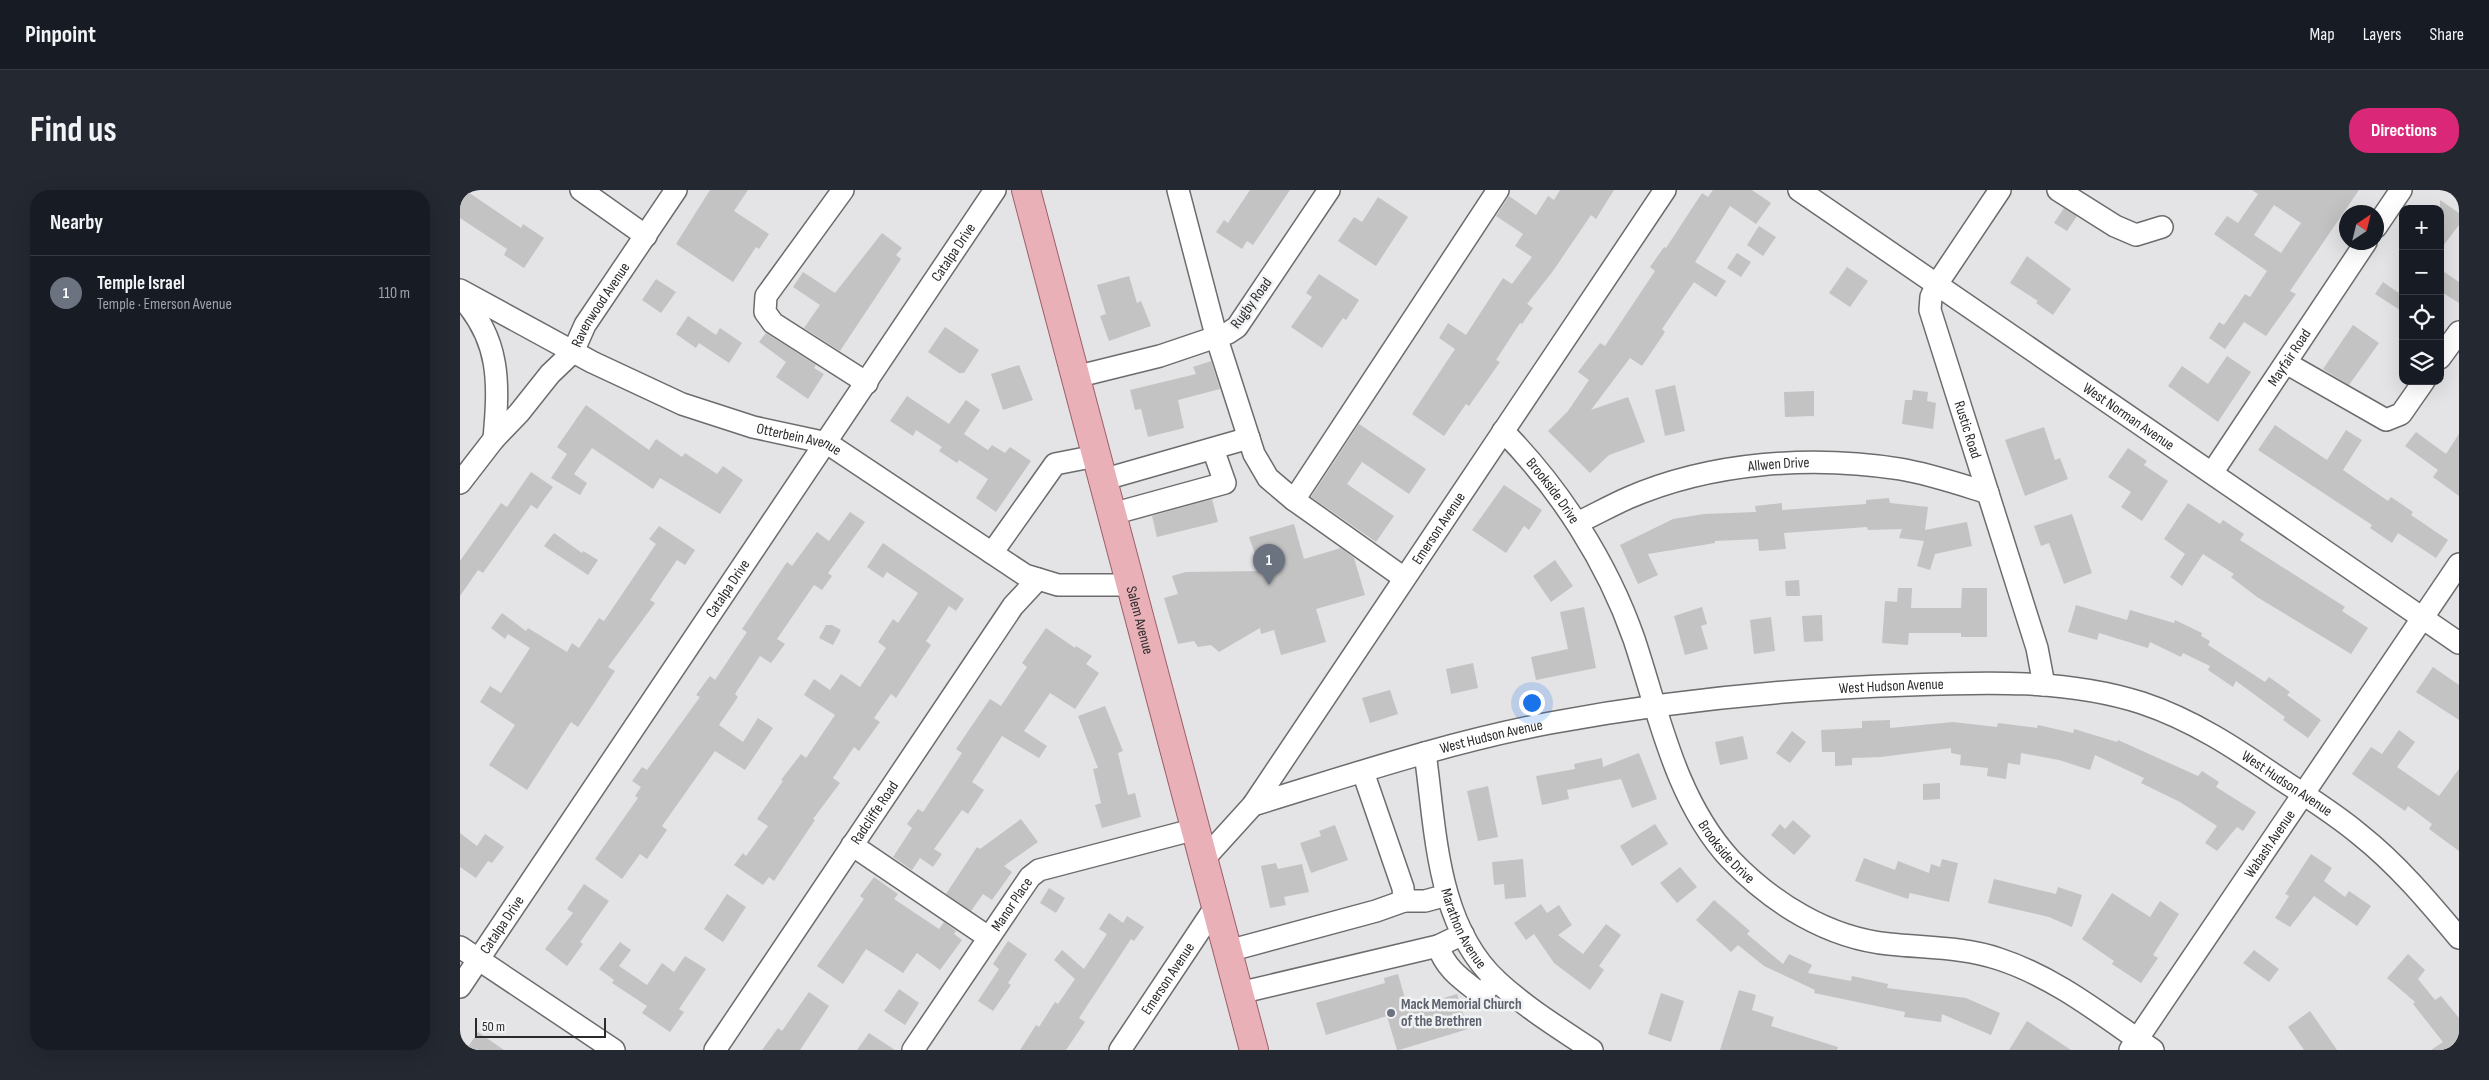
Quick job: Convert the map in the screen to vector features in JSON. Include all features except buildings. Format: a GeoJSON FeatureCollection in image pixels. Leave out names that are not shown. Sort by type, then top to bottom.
{"type":"FeatureCollection","features":[{"type":"Feature","properties":{"kind":"main road","name":"Salem Avenue"},"geometry":{"type":"LineString","coordinates":[[1026,190],[1254,1050]]}},
{"type":"Feature","properties":{"kind":"street"},"geometry":{"type":"LineString","coordinates":[[581,190],[646,236]]}},
{"type":"Feature","properties":{"kind":"street","name":"Ravenwood Avenue"},"geometry":{"type":"LineString","coordinates":[[460,484],[494,439],[519,413],[550,374],[573,352],[585,325],[676,190]]}},
{"type":"Feature","properties":{"kind":"street"},"geometry":{"type":"LineString","coordinates":[[842,190],[766,296],[765,312],[773,323],[867,383]]}},
{"type":"Feature","properties":{"kind":"street","name":"Catalpa Drive"},"geometry":{"type":"LineString","coordinates":[[460,987],[827,443],[995,190]]}},
{"type":"Feature","properties":{"kind":"street"},"geometry":{"type":"LineString","coordinates":[[1178,190],[1216,339],[1254,454],[1268,478],[1294,500],[1404,578]]}},
{"type":"Feature","properties":{"kind":"street","name":"Rugby Road"},"geometry":{"type":"LineString","coordinates":[[1074,376],[1160,356],[1216,339],[1237,327],[1329,190]]}},
{"type":"Feature","properties":{"kind":"street"},"geometry":{"type":"LineString","coordinates":[[1294,500],[1498,190]]}},
{"type":"Feature","properties":{"kind":"street","name":"Emerson Avenue"},"geometry":{"type":"LineString","coordinates":[[1204,859],[1253,805],[1665,190]]}},
{"type":"Feature","properties":{"kind":"street","name":"West Norman Avenue"},"geometry":{"type":"LineString","coordinates":[[1799,190],[2459,643]]}},
{"type":"Feature","properties":{"kind":"street","name":"Rustic Road"},"geometry":{"type":"LineString","coordinates":[[2000,190],[1930,297],[1930,310],[2037,648],[2044,685]]}},
{"type":"Feature","properties":{"kind":"street"},"geometry":{"type":"LineString","coordinates":[[2058,190],[2115,226],[2136,235],[2162,227]]}},
{"type":"Feature","properties":{"kind":"street"},"geometry":{"type":"LineString","coordinates":[[2384,215],[2401,190]]}},
{"type":"Feature","properties":{"kind":"street","name":"Mayfair Road"},"geometry":{"type":"LineString","coordinates":[[2212,473],[2361,250]]}},
{"type":"Feature","properties":{"kind":"street","name":"Otterbein Avenue"},"geometry":{"type":"LineString","coordinates":[[460,290],[573,352],[682,404],[753,427],[827,443],[1025,575],[1058,585],[1130,585]]}},
{"type":"Feature","properties":{"kind":"street"},"geometry":{"type":"LineString","coordinates":[[460,296],[471,308],[487,336],[495,360],[498,398],[494,439]]}},
{"type":"Feature","properties":{"kind":"street"},"geometry":{"type":"LineString","coordinates":[[2444,353],[2459,332]]}},
{"type":"Feature","properties":{"kind":"street"},"geometry":{"type":"LineString","coordinates":[[2286,363],[2386,420],[2401,414],[2421,385]]}},
{"type":"Feature","properties":{"kind":"street","name":"Brookside Drive"},"geometry":{"type":"LineString","coordinates":[[1503,432],[1538,470],[1577,523],[1598,560],[1622,609],[1676,768],[1701,819],[1730,858],[1777,901],[1816,923],[1860,939],[1886,944],[1974,952],[2015,965],[2063,988],[2140,1046]]}},
{"type":"Feature","properties":{"kind":"street"},"geometry":{"type":"LineString","coordinates":[[992,553],[1055,464],[1099,468],[1212,449],[1249,438]]}},
{"type":"Feature","properties":{"kind":"street"},"geometry":{"type":"LineString","coordinates":[[1112,514],[1225,483],[1212,449]]}},
{"type":"Feature","properties":{"kind":"street","name":"Allwen Drive"},"geometry":{"type":"LineString","coordinates":[[1577,523],[1628,498],[1669,484],[1711,473],[1755,466],[1808,463],[1891,468],[1924,474],[1988,493]]}},
{"type":"Feature","properties":{"kind":"street","name":"Wabash Avenue"},"geometry":{"type":"LineString","coordinates":[[2140,1046],[2304,795],[2424,619],[2459,564]]}},
{"type":"Feature","properties":{"kind":"street","name":"Radcliffe Road"},"geometry":{"type":"LineString","coordinates":[[715,1050],[1013,606],[1038,579]]}},
{"type":"Feature","properties":{"kind":"street","name":"West Hudson Avenue"},"geometry":{"type":"LineString","coordinates":[[1253,805],[1424,754],[1548,724],[1655,707],[1755,694],[1860,686],[1937,684],[2044,685],[2098,692],[2138,702],[2180,717],[2226,742],[2359,834],[2425,897],[2459,938]]}},
{"type":"Feature","properties":{"kind":"street","name":"Marathon Avenue"},"geometry":{"type":"LineString","coordinates":[[1424,754],[1443,881],[1463,934],[1477,958],[1495,979],[1520,1001],[1592,1050]]}},
{"type":"Feature","properties":{"kind":"street"},"geometry":{"type":"LineString","coordinates":[[1363,772],[1403,888],[1404,901]]}},
{"type":"Feature","properties":{"kind":"street","name":"Manor Place"},"geometry":{"type":"LineString","coordinates":[[913,1050],[1030,877],[1039,870],[1196,829]]}},
{"type":"Feature","properties":{"kind":"street"},"geometry":{"type":"LineString","coordinates":[[852,845],[988,937]]}},
{"type":"Feature","properties":{"kind":"street"},"geometry":{"type":"LineString","coordinates":[[1228,951],[1376,911],[1404,901],[1425,901],[1447,895]]}},
{"type":"Feature","properties":{"kind":"street","name":"Emerson Avenue"},"geometry":{"type":"LineString","coordinates":[[1120,1050],[1216,906]]}},
{"type":"Feature","properties":{"kind":"street"},"geometry":{"type":"LineString","coordinates":[[1239,993],[1438,946],[1463,934]]}},
{"type":"Feature","properties":{"kind":"street"},"geometry":{"type":"LineString","coordinates":[[1438,946],[1442,958],[1454,973],[1482,994],[1495,979]]}},
{"type":"Feature","properties":{"kind":"street"},"geometry":{"type":"LineString","coordinates":[[460,947],[614,1050]]}},
{"type":"Feature","properties":{"kind":"place","name":"Temple Israel"},"geometry":{"type":"Point","coordinates":[1269,585]}},
{"type":"Feature","properties":{"kind":"place","name":"Mack Memorial Church of the Brethren"},"geometry":{"type":"Point","coordinates":[1391,1013]}}]}
